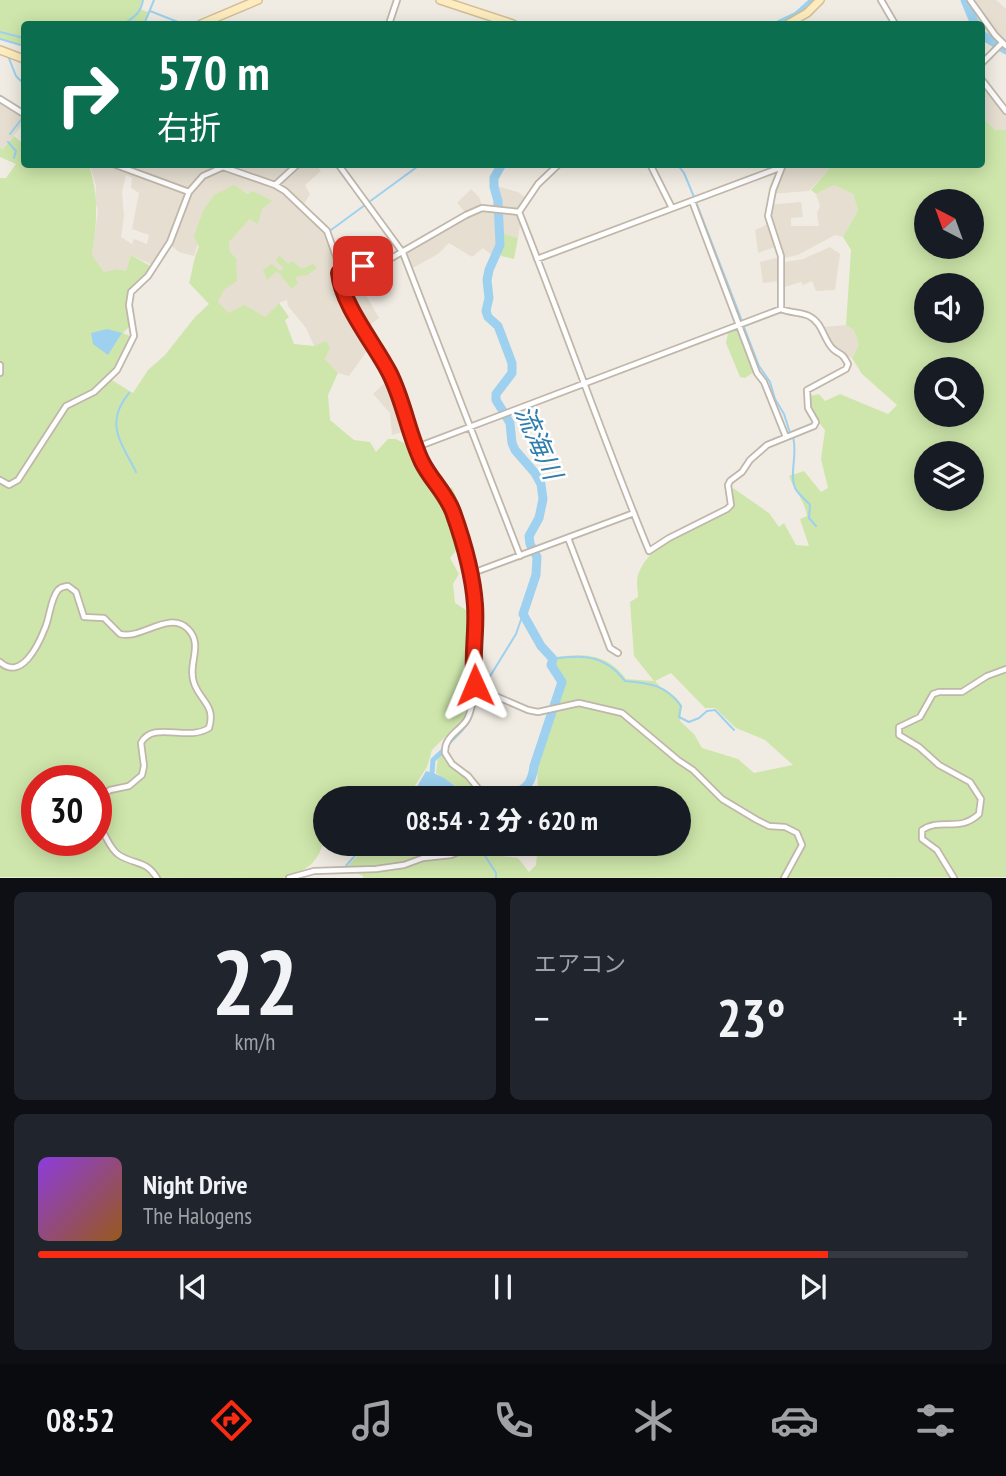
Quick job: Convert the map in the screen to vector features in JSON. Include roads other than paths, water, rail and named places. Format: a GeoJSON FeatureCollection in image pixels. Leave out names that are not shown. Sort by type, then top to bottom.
{"type":"FeatureCollection","features":[{"type":"Feature","properties":{"kind":"main road"},"geometry":{"type":"LineString","coordinates":[[208,21],[258,0]]}},
{"type":"Feature","properties":{"kind":"main road"},"geometry":{"type":"LineString","coordinates":[[440,0],[504,21]]}},
{"type":"Feature","properties":{"kind":"main road"},"geometry":{"type":"LineString","coordinates":[[793,21],[807,13],[820,0]]}},
{"type":"Feature","properties":{"kind":"main road"},"geometry":{"type":"LineString","coordinates":[[0,50],[21,58]]}},
{"type":"Feature","properties":{"kind":"street"},"geometry":{"type":"LineString","coordinates":[[390,21],[397,0]]}},
{"type":"Feature","properties":{"kind":"street"},"geometry":{"type":"LineString","coordinates":[[881,0],[893,21]]}},
{"type":"Feature","properties":{"kind":"street"},"geometry":{"type":"LineString","coordinates":[[970,0],[1004,44],[985,60]]}},
{"type":"Feature","properties":{"kind":"street"},"geometry":{"type":"LineString","coordinates":[[985,84],[1006,111]]}},
{"type":"Feature","properties":{"kind":"street"},"geometry":{"type":"LineString","coordinates":[[0,99],[21,112]]}},
{"type":"Feature","properties":{"kind":"street"},"geometry":{"type":"LineString","coordinates":[[128,168],[189,192]]}},
{"type":"Feature","properties":{"kind":"street"},"geometry":{"type":"LineString","coordinates":[[0,480],[9,485],[18,480],[66,406],[94,392],[117,370],[134,336],[129,305],[131,292],[148,276],[170,242],[189,192],[203,176],[219,168]]}},
{"type":"Feature","properties":{"kind":"street"},"geometry":{"type":"LineString","coordinates":[[228,168],[275,185],[313,215],[327,231],[333,245],[340,283],[391,374],[425,468],[448,499],[470,574],[475,606],[472,669],[477,688],[466,722],[447,740],[445,753],[452,764],[476,786]]}},
{"type":"Feature","properties":{"kind":"street"},"geometry":{"type":"LineString","coordinates":[[275,185],[294,168]]}},
{"type":"Feature","properties":{"kind":"street"},"geometry":{"type":"LineString","coordinates":[[341,168],[403,253],[520,556]]}},
{"type":"Feature","properties":{"kind":"street"},"geometry":{"type":"LineString","coordinates":[[519,212],[538,184],[555,168]]}},
{"type":"Feature","properties":{"kind":"street"},"geometry":{"type":"LineString","coordinates":[[652,168],[672,208]]}},
{"type":"Feature","properties":{"kind":"street"},"geometry":{"type":"LineString","coordinates":[[537,259],[777,168]]}},
{"type":"Feature","properties":{"kind":"street"},"geometry":{"type":"LineString","coordinates":[[781,168],[768,216],[781,256],[781,309]]}},
{"type":"Feature","properties":{"kind":"street"},"geometry":{"type":"LineString","coordinates":[[692,201],[786,438]]}},
{"type":"Feature","properties":{"kind":"street"},"geometry":{"type":"LineString","coordinates":[[339,273],[388,260],[482,208],[519,212]]}},
{"type":"Feature","properties":{"kind":"street"},"geometry":{"type":"LineString","coordinates":[[417,447],[584,383],[781,309],[807,315],[814,320],[831,347],[841,352],[848,364],[846,369],[807,390],[808,408],[816,422],[814,426],[767,446],[750,460],[742,472],[730,481],[730,505],[727,509],[649,551],[584,383],[519,212]]}},
{"type":"Feature","properties":{"kind":"street"},"geometry":{"type":"LineString","coordinates":[[0,365],[0,373]]}},
{"type":"Feature","properties":{"kind":"street"},"geometry":{"type":"LineString","coordinates":[[470,574],[634,513]]}},
{"type":"Feature","properties":{"kind":"street"},"geometry":{"type":"LineString","coordinates":[[568,538],[610,648],[618,653]]}},
{"type":"Feature","properties":{"kind":"street"},"geometry":{"type":"LineString","coordinates":[[0,662],[14,669],[23,664],[45,629],[56,593],[68,586],[76,592],[84,617],[104,618],[120,634],[134,635],[162,624],[177,624],[184,625],[193,635],[196,651],[192,676],[211,711],[209,728],[203,732],[179,734],[157,731],[148,733],[141,743],[144,766],[142,775],[130,786],[112,790]]}},
{"type":"Feature","properties":{"kind":"street"},"geometry":{"type":"LineString","coordinates":[[954,877],[937,850],[922,839],[922,830],[931,825],[956,826],[969,822],[979,814],[981,799],[970,782],[939,765],[900,735],[899,727],[920,717],[933,694],[962,692],[987,676],[1006,669]]}},
{"type":"Feature","properties":{"kind":"street"},"geometry":{"type":"LineString","coordinates":[[477,688],[528,710],[548,710],[579,703],[622,713],[693,770],[722,799],[757,820],[797,833],[802,845],[783,877]]}},
{"type":"Feature","properties":{"kind":"street"},"geometry":{"type":"LineString","coordinates":[[112,846],[116,853],[147,865],[158,877]]}},
{"type":"Feature","properties":{"kind":"street"},"geometry":{"type":"LineString","coordinates":[[289,877],[314,871],[404,866],[423,858],[442,856]]}},
{"type":"Feature","properties":{"kind":"water"},"geometry":{"type":"Polygon","coordinates":[[[107,329],[122,333],[108,355],[93,344],[91,333],[107,329]]]}},
{"type":"Feature","properties":{"kind":"water"},"geometry":{"type":"Polygon","coordinates":[[[426,771],[454,786],[417,786],[426,771]]]}},
{"type":"Feature","properties":{"kind":"waterway"},"geometry":{"type":"LineString","coordinates":[[128,21],[139,11],[143,0]]}},
{"type":"Feature","properties":{"kind":"waterway"},"geometry":{"type":"LineString","coordinates":[[145,21],[154,0]]}},
{"type":"Feature","properties":{"kind":"waterway","name":"流海川"},"geometry":{"type":"LineString","coordinates":[[786,21],[797,16],[815,0]]}},
{"type":"Feature","properties":{"kind":"waterway"},"geometry":{"type":"LineString","coordinates":[[965,0],[974,21]]}},
{"type":"Feature","properties":{"kind":"waterway"},"geometry":{"type":"LineString","coordinates":[[150,11],[175,21]]}},
{"type":"Feature","properties":{"kind":"waterway"},"geometry":{"type":"LineString","coordinates":[[0,32],[21,37]]}},
{"type":"Feature","properties":{"kind":"waterway"},"geometry":{"type":"LineString","coordinates":[[985,37],[1006,50]]}},
{"type":"Feature","properties":{"kind":"waterway"},"geometry":{"type":"LineString","coordinates":[[0,39],[21,45]]}},
{"type":"Feature","properties":{"kind":"waterway"},"geometry":{"type":"LineString","coordinates":[[8,56],[16,76],[21,81]]}},
{"type":"Feature","properties":{"kind":"waterway"},"geometry":{"type":"LineString","coordinates":[[10,134],[21,120]]}},
{"type":"Feature","properties":{"kind":"waterway"},"geometry":{"type":"LineString","coordinates":[[8,142],[16,151],[14,158]]}},
{"type":"Feature","properties":{"kind":"waterway"},"geometry":{"type":"LineString","coordinates":[[369,202],[416,168]]}},
{"type":"Feature","properties":{"kind":"waterway","name":"流海川"},"geometry":{"type":"LineString","coordinates":[[500,168],[494,178],[494,187],[498,201],[500,245],[489,270],[486,311],[488,317],[498,326],[512,363],[512,373],[496,394],[496,400],[510,423],[515,450],[541,484],[543,499],[539,518],[529,536],[537,557],[536,575],[523,614],[541,646],[553,659],[551,665],[562,682],[531,779],[526,786]]}},
{"type":"Feature","properties":{"kind":"waterway"},"geometry":{"type":"LineString","coordinates":[[680,168],[694,197]]}},
{"type":"Feature","properties":{"kind":"waterway"},"geometry":{"type":"LineString","coordinates":[[696,202],[742,321]]}},
{"type":"Feature","properties":{"kind":"waterway"},"geometry":{"type":"LineString","coordinates":[[331,230],[365,205]]}},
{"type":"Feature","properties":{"kind":"waterway"},"geometry":{"type":"LineString","coordinates":[[744,327],[790,433]]}},
{"type":"Feature","properties":{"kind":"waterway"},"geometry":{"type":"LineString","coordinates":[[129,393],[117,414],[116,423],[121,442],[136,472]]}},
{"type":"Feature","properties":{"kind":"waterway"},"geometry":{"type":"LineString","coordinates":[[793,437],[793,482],[796,490],[810,505],[809,518],[816,526]]}},
{"type":"Feature","properties":{"kind":"waterway"},"geometry":{"type":"LineString","coordinates":[[476,699],[516,634],[523,614]]}},
{"type":"Feature","properties":{"kind":"waterway"},"geometry":{"type":"LineString","coordinates":[[553,659],[584,657],[601,661],[625,681],[650,684],[663,689],[681,706],[679,717],[689,722],[707,711],[715,710],[734,730]]}},
{"type":"Feature","properties":{"kind":"waterway"},"geometry":{"type":"LineString","coordinates":[[448,745],[469,722],[474,704]]}},
{"type":"Feature","properties":{"kind":"waterway"},"geometry":{"type":"LineString","coordinates":[[432,773],[433,760],[447,747]]}},
{"type":"Feature","properties":{"kind":"waterway"},"geometry":{"type":"LineString","coordinates":[[345,867],[355,856]]}},
{"type":"Feature","properties":{"kind":"waterway"},"geometry":{"type":"LineString","coordinates":[[485,856],[496,873],[496,878]]}}]}
